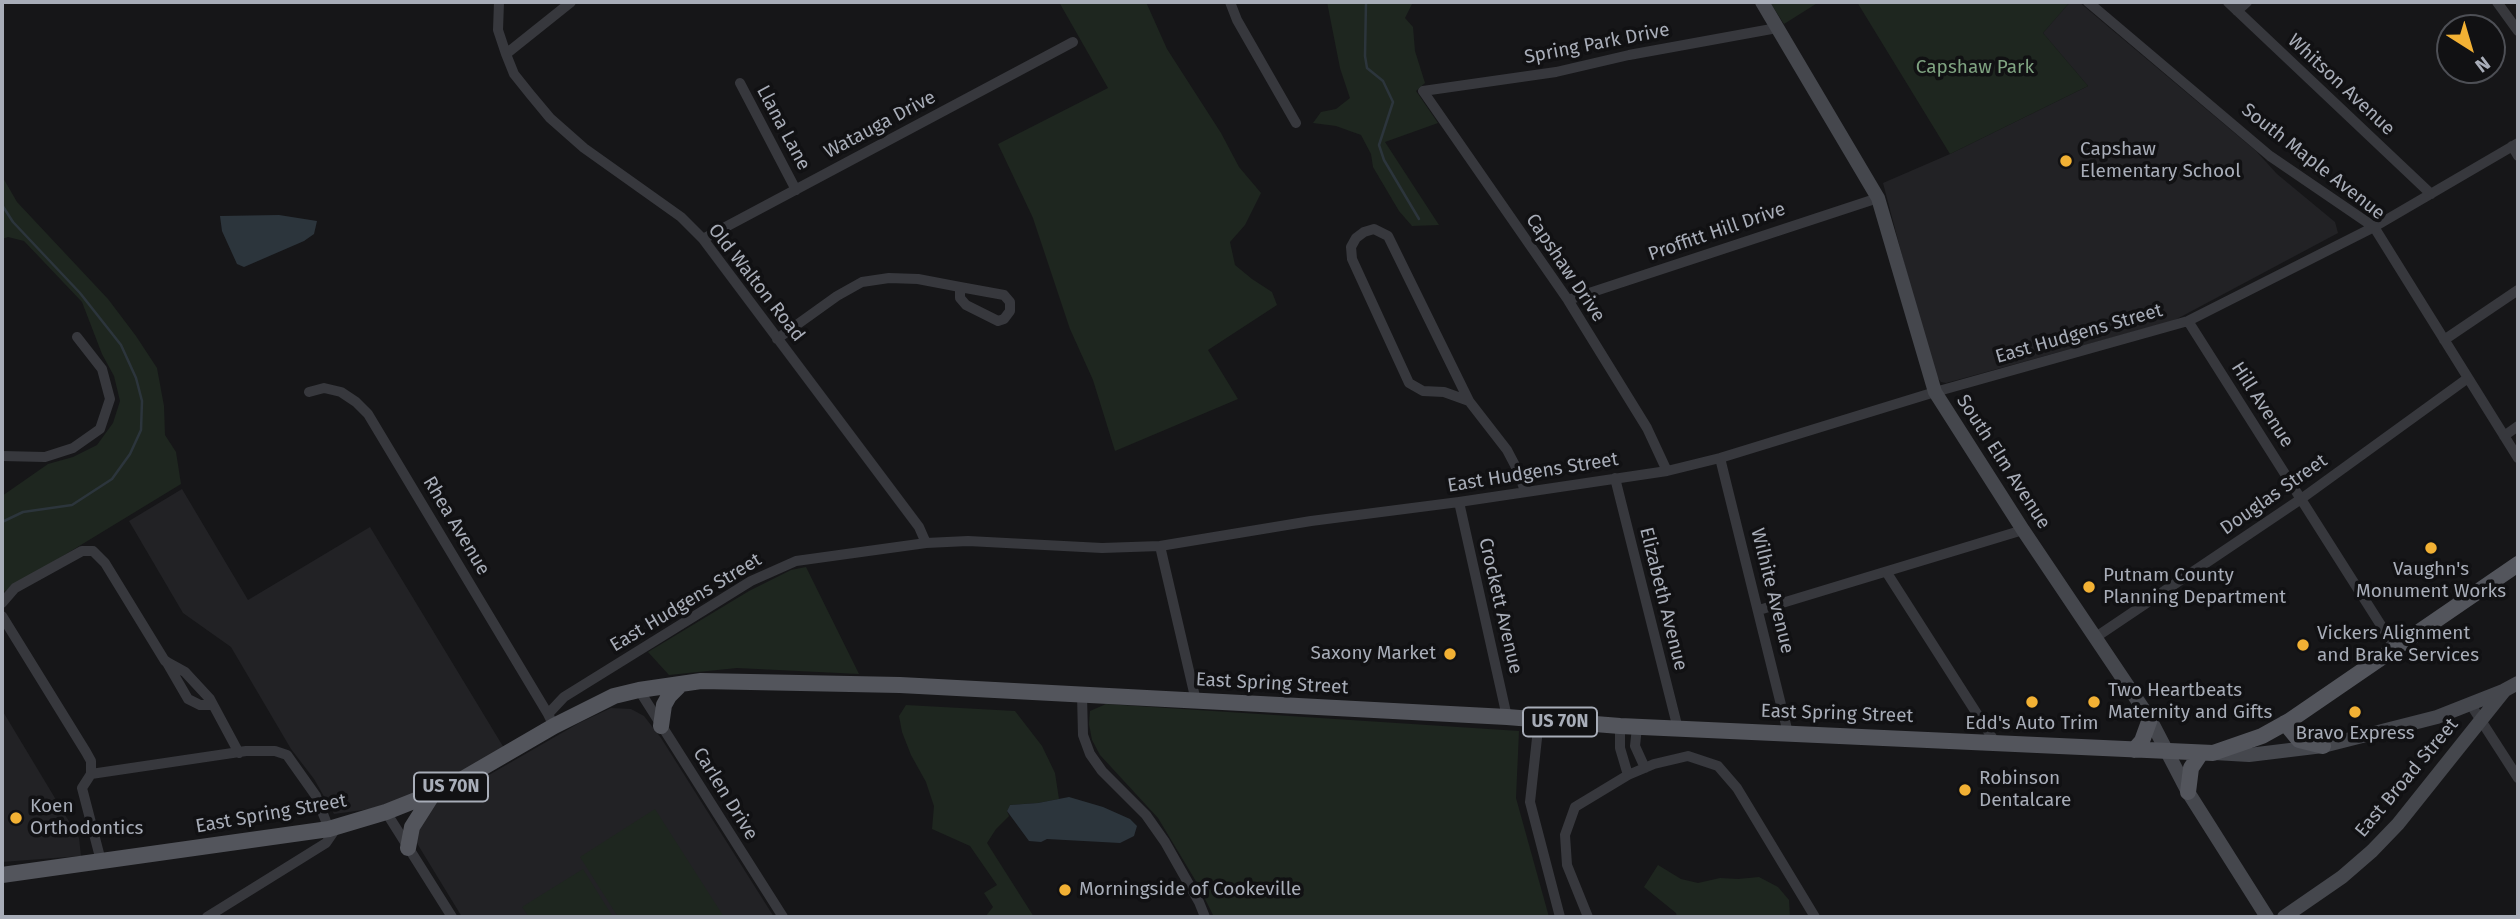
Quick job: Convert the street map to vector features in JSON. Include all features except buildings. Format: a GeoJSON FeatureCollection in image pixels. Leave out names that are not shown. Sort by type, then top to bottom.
{"type":"FeatureCollection","features":[{"type":"Feature","properties":{"kind":"main road","name":"East Spring Street"},"geometry":{"type":"LineString","coordinates":[[2,875],[333,828],[433,794],[485,768],[551,720],[614,696],[701,681],[900,685],[1637,727],[2207,753],[2262,736],[2285,723],[2518,564]]}},
{"type":"Feature","properties":{"kind":"main road"},"geometry":{"type":"LineString","coordinates":[[661,726],[664,705],[681,684]]}},
{"type":"Feature","properties":{"kind":"main road"},"geometry":{"type":"LineString","coordinates":[[2134,750],[2142,741],[2150,719]]}},
{"type":"Feature","properties":{"kind":"main road"},"geometry":{"type":"LineString","coordinates":[[2285,723],[2299,740],[2323,746]]}},
{"type":"Feature","properties":{"kind":"main road"},"geometry":{"type":"LineString","coordinates":[[2188,792],[2191,768],[2207,753]]}},
{"type":"Feature","properties":{"kind":"main road"},"geometry":{"type":"LineString","coordinates":[[408,848],[412,827],[433,794]]}},
{"type":"Feature","properties":{"kind":"street","name":"Old Walton Road"},"geometry":{"type":"LineString","coordinates":[[499,2],[498,30],[514,74],[551,118],[584,148],[681,218],[702,239],[919,527],[926,543]]}},
{"type":"Feature","properties":{"kind":"street"},"geometry":{"type":"LineString","coordinates":[[506,54],[571,2]]}},
{"type":"Feature","properties":{"kind":"street"},"geometry":{"type":"LineString","coordinates":[[1230,2],[1237,20],[1296,123]]}},
{"type":"Feature","properties":{"kind":"street","name":"South Elm Avenue"},"geometry":{"type":"LineString","coordinates":[[1762,2],[1878,198],[1935,392],[2022,530],[2150,719],[2188,792],[2267,917]]}},
{"type":"Feature","properties":{"kind":"street","name":"South Maple Avenue"},"geometry":{"type":"LineString","coordinates":[[2088,2],[2270,156],[2374,227],[2518,458]]}},
{"type":"Feature","properties":{"kind":"street","name":"Whitson Avenue"},"geometry":{"type":"LineString","coordinates":[[2228,2],[2431,194]]}},
{"type":"Feature","properties":{"kind":"street"},"geometry":{"type":"LineString","coordinates":[[2237,11],[2247,2]]}},
{"type":"Feature","properties":{"kind":"street"},"geometry":{"type":"LineString","coordinates":[[2497,2],[2518,31]]}},
{"type":"Feature","properties":{"kind":"street","name":"Spring Park Drive"},"geometry":{"type":"LineString","coordinates":[[1423,91],[1556,72],[1629,55],[1777,28]]}},
{"type":"Feature","properties":{"kind":"street","name":"Watauga Drive"},"geometry":{"type":"LineString","coordinates":[[702,239],[1073,42]]}},
{"type":"Feature","properties":{"kind":"street","name":"Llana Lane"},"geometry":{"type":"LineString","coordinates":[[740,83],[796,190]]}},
{"type":"Feature","properties":{"kind":"street","name":"Capshaw Drive"},"geometry":{"type":"LineString","coordinates":[[1423,91],[1568,300],[1641,418],[1667,471]]}},
{"type":"Feature","properties":{"kind":"street"},"geometry":{"type":"LineString","coordinates":[[2515,145],[2518,156]]}},
{"type":"Feature","properties":{"kind":"street","name":"East Hudgens Street"},"geometry":{"type":"LineString","coordinates":[[551,720],[564,697],[751,581],[796,561],[926,543],[1017,542],[1102,548],[1160,546],[1311,521],[1667,471],[1720,458],[1935,392],[2188,321],[2374,227],[2515,145]]}},
{"type":"Feature","properties":{"kind":"street","name":"Proffitt Hill Drive"},"geometry":{"type":"LineString","coordinates":[[1568,300],[1878,198]]}},
{"type":"Feature","properties":{"kind":"street"},"geometry":{"type":"LineString","coordinates":[[1469,401],[1444,392],[1423,391],[1409,383],[1352,258],[1351,247],[1356,238],[1364,232],[1374,229],[1388,236],[1469,401],[1507,450],[1525,492]]}},
{"type":"Feature","properties":{"kind":"street"},"geometry":{"type":"LineString","coordinates":[[778,339],[837,296],[862,282],[889,278],[918,279],[1004,295],[1010,302],[1010,311],[1004,319],[998,321],[966,305],[960,299],[960,287]]}},
{"type":"Feature","properties":{"kind":"street"},"geometry":{"type":"LineString","coordinates":[[2444,340],[2518,290]]}},
{"type":"Feature","properties":{"kind":"street","name":"Hill Avenue"},"geometry":{"type":"LineString","coordinates":[[2188,321],[2396,649]]}},
{"type":"Feature","properties":{"kind":"street"},"geometry":{"type":"LineString","coordinates":[[2,456],[45,457],[74,448],[100,429],[110,399],[102,369],[77,337]]}},
{"type":"Feature","properties":{"kind":"street","name":"Douglas Street"},"geometry":{"type":"LineString","coordinates":[[2096,637],[2301,499],[2468,378]]}},
{"type":"Feature","properties":{"kind":"street","name":"Rhea Avenue"},"geometry":{"type":"LineString","coordinates":[[309,392],[324,388],[341,392],[368,414],[551,720]]}},
{"type":"Feature","properties":{"kind":"street"},"geometry":{"type":"LineString","coordinates":[[2504,436],[2518,426]]}},
{"type":"Feature","properties":{"kind":"street","name":"Wilhite Avenue"},"geometry":{"type":"LineString","coordinates":[[1720,458],[1788,733]]}},
{"type":"Feature","properties":{"kind":"street","name":"Elizabeth Avenue"},"geometry":{"type":"LineString","coordinates":[[1615,478],[1678,729]]}},
{"type":"Feature","properties":{"kind":"street","name":"Crockett Avenue"},"geometry":{"type":"LineString","coordinates":[[1459,502],[1507,718]]}},
{"type":"Feature","properties":{"kind":"street"},"geometry":{"type":"LineString","coordinates":[[1759,610],[2022,530]]}},
{"type":"Feature","properties":{"kind":"street"},"geometry":{"type":"LineString","coordinates":[[1160,546],[1196,701]]}},
{"type":"Feature","properties":{"kind":"street"},"geometry":{"type":"LineString","coordinates":[[2,603],[15,588],[82,551],[93,551],[105,563],[188,699],[200,705],[213,705]]}},
{"type":"Feature","properties":{"kind":"street"},"geometry":{"type":"LineString","coordinates":[[1887,573],[1995,742]]}},
{"type":"Feature","properties":{"kind":"street"},"geometry":{"type":"LineString","coordinates":[[2,616],[91,761],[91,774],[82,788],[101,861]]}},
{"type":"Feature","properties":{"kind":"street"},"geometry":{"type":"LineString","coordinates":[[165,661],[185,672],[213,705],[239,753]]}},
{"type":"Feature","properties":{"kind":"street"},"geometry":{"type":"LineString","coordinates":[[2207,753],[2249,755],[2323,746],[2397,729],[2471,705],[2512,686]]}},
{"type":"Feature","properties":{"kind":"street","name":"East Broad Street"},"geometry":{"type":"LineString","coordinates":[[2284,917],[2342,877],[2372,851],[2398,824],[2512,686]]}},
{"type":"Feature","properties":{"kind":"street","name":"Carlen Drive"},"geometry":{"type":"LineString","coordinates":[[639,690],[783,917]]}},
{"type":"Feature","properties":{"kind":"street"},"geometry":{"type":"LineString","coordinates":[[1082,695],[1083,735],[1090,754],[1102,771],[1146,815],[1165,842],[1205,917]]}},
{"type":"Feature","properties":{"kind":"street"},"geometry":{"type":"LineString","coordinates":[[2471,705],[2518,778]]}},
{"type":"Feature","properties":{"kind":"street"},"geometry":{"type":"LineString","coordinates":[[1539,720],[1530,802],[1560,917]]}},
{"type":"Feature","properties":{"kind":"street"},"geometry":{"type":"LineString","coordinates":[[1620,726],[1620,748],[1628,775]]}},
{"type":"Feature","properties":{"kind":"street"},"geometry":{"type":"LineString","coordinates":[[1637,727],[1635,746],[1645,768]]}},
{"type":"Feature","properties":{"kind":"street"},"geometry":{"type":"LineString","coordinates":[[91,774],[239,753],[275,751],[287,755],[316,796],[333,828],[326,843],[206,917]]}},
{"type":"Feature","properties":{"kind":"street"},"geometry":{"type":"LineString","coordinates":[[1588,917],[1567,864],[1566,835],[1570,818],[1580,803],[1628,775],[1688,756],[1718,766],[1737,788],[1815,917]]}},
{"type":"Feature","properties":{"kind":"street"},"geometry":{"type":"LineString","coordinates":[[386,812],[452,917]]}},
{"type":"Feature","properties":{"kind":"shaded area"},"geometry":{"type":"Polygon","coordinates":[[[2070,2],[2079,2],[2256,151],[2277,174],[2335,222],[2338,233],[2173,321],[1946,383],[1941,382],[1933,373],[1883,183],[1950,154],[2088,86],[2043,33],[2070,2]]]}},
{"type":"Feature","properties":{"kind":"shaded area"},"geometry":{"type":"Polygon","coordinates":[[[279,215],[317,221],[314,234],[244,267],[237,264],[222,231],[220,216],[279,215]]]}},
{"type":"Feature","properties":{"kind":"shaded area"},"geometry":{"type":"Polygon","coordinates":[[[182,489],[248,600],[370,527],[504,748],[407,797],[370,809],[334,814],[314,779],[291,749],[231,647],[183,613],[129,521],[182,489]]]}},
{"type":"Feature","properties":{"kind":"shaded area"},"geometry":{"type":"Polygon","coordinates":[[[611,708],[631,709],[644,716],[661,738],[774,917],[462,917],[415,840],[416,825],[434,804],[611,708]]]}},
{"type":"Feature","properties":{"kind":"shaded area"},"geometry":{"type":"Polygon","coordinates":[[[2,710],[79,838],[81,856],[2,862],[2,710]]]}},
{"type":"Feature","properties":{"kind":"shaded area"},"geometry":{"type":"Polygon","coordinates":[[[1069,797],[1103,807],[1130,819],[1137,826],[1134,836],[1120,843],[1047,839],[1041,842],[1029,841],[1007,811],[1010,805],[1069,797]]]}},
{"type":"Feature","properties":{"kind":"green space"},"geometry":{"type":"Polygon","coordinates":[[[1059,2],[1146,2],[1167,49],[1221,133],[1239,167],[1261,193],[1245,225],[1230,242],[1235,265],[1272,292],[1277,305],[1208,350],[1238,399],[1115,451],[1093,380],[1070,329],[1033,218],[998,144],[1108,88],[1059,2]]]}},
{"type":"Feature","properties":{"kind":"green space"},"geometry":{"type":"Polygon","coordinates":[[[1327,2],[1413,2],[1405,18],[1413,27],[1415,51],[1425,83],[1416,91],[1438,123],[1385,142],[1439,225],[1412,226],[1399,211],[1373,167],[1371,154],[1361,135],[1336,126],[1313,123],[1321,112],[1336,109],[1350,98],[1340,68],[1327,2]]]}},
{"type":"Feature","properties":{"kind":"green space"},"geometry":{"type":"Polygon","coordinates":[[[1770,2],[1819,2],[1784,24],[1770,2]]]}},
{"type":"Feature","properties":{"kind":"green space","name":"Capshaw Park"},"geometry":{"type":"Polygon","coordinates":[[[1857,2],[2070,2],[2043,33],[2088,86],[1950,154],[1857,2]]]}},
{"type":"Feature","properties":{"kind":"green space"},"geometry":{"type":"Polygon","coordinates":[[[2,176],[17,202],[108,299],[157,368],[164,406],[165,435],[176,452],[181,484],[2,593],[2,496],[48,464],[73,457],[97,445],[113,423],[120,401],[114,376],[102,354],[82,302],[24,241],[8,237],[2,239],[2,176]]]}},
{"type":"Feature","properties":{"kind":"green space"},"geometry":{"type":"Polygon","coordinates":[[[806,567],[859,674],[737,668],[669,675],[648,652],[749,591],[791,570],[806,567]]]}},
{"type":"Feature","properties":{"kind":"green space"},"geometry":{"type":"Polygon","coordinates":[[[1106,704],[1519,731],[1516,798],[1549,917],[1214,917],[1158,818],[1100,755],[1092,740],[1090,711],[1106,704]]]}},
{"type":"Feature","properties":{"kind":"green space"},"geometry":{"type":"Polygon","coordinates":[[[906,705],[1015,711],[1042,746],[1055,773],[1059,799],[1010,805],[1007,811],[1009,816],[987,843],[1034,917],[985,917],[993,907],[984,893],[997,885],[970,846],[932,829],[934,806],[926,782],[902,732],[899,716],[906,705]]]}},
{"type":"Feature","properties":{"kind":"green space"},"geometry":{"type":"Polygon","coordinates":[[[655,809],[724,917],[618,917],[580,857],[655,809]]]}},
{"type":"Feature","properties":{"kind":"green space"},"geometry":{"type":"Polygon","coordinates":[[[1658,865],[1681,879],[1698,883],[1720,878],[1759,877],[1778,887],[1789,900],[1790,917],[1677,917],[1676,913],[1644,887],[1658,865]]]}},
{"type":"Feature","properties":{"kind":"green space"},"geometry":{"type":"Polygon","coordinates":[[[583,869],[613,917],[529,917],[522,907],[583,869]]]}},
{"type":"Feature","properties":{"kind":"waterway"},"geometry":{"type":"LineString","coordinates":[[1366,2],[1367,68],[1383,81],[1393,102],[1379,145],[1384,160],[1419,219]]}},
{"type":"Feature","properties":{"kind":"waterway"},"geometry":{"type":"LineString","coordinates":[[2,205],[13,222],[80,293],[121,345],[136,378],[142,401],[141,430],[130,454],[112,479],[72,505],[23,512],[2,522]]}},
{"type":"Feature","properties":{"kind":"place","name":"Capshaw Elementary School"},"geometry":{"type":"Point","coordinates":[2066,161]}},
{"type":"Feature","properties":{"kind":"place","name":"Vaughn's Monument Works"},"geometry":{"type":"Point","coordinates":[2431,548]}},
{"type":"Feature","properties":{"kind":"place","name":"Putnam County Planning Department"},"geometry":{"type":"Point","coordinates":[2089,587]}},
{"type":"Feature","properties":{"kind":"place","name":"Vickers Alignment and Brake Services"},"geometry":{"type":"Point","coordinates":[2303,645]}},
{"type":"Feature","properties":{"kind":"place","name":"Saxony Market"},"geometry":{"type":"Point","coordinates":[1450,654]}},
{"type":"Feature","properties":{"kind":"place","name":"Edd's Auto Trim"},"geometry":{"type":"Point","coordinates":[2032,702]}},
{"type":"Feature","properties":{"kind":"place","name":"Two Heartbeats Maternity and Gifts"},"geometry":{"type":"Point","coordinates":[2094,702]}},
{"type":"Feature","properties":{"kind":"place","name":"Bravo Express"},"geometry":{"type":"Point","coordinates":[2355,712]}},
{"type":"Feature","properties":{"kind":"place","name":"Robinson Dentalcare"},"geometry":{"type":"Point","coordinates":[1965,790]}},
{"type":"Feature","properties":{"kind":"place","name":"Koen Orthodontics"},"geometry":{"type":"Point","coordinates":[16,818]}},
{"type":"Feature","properties":{"kind":"place","name":"Morningside of Cookeville"},"geometry":{"type":"Point","coordinates":[1065,890]}}]}
